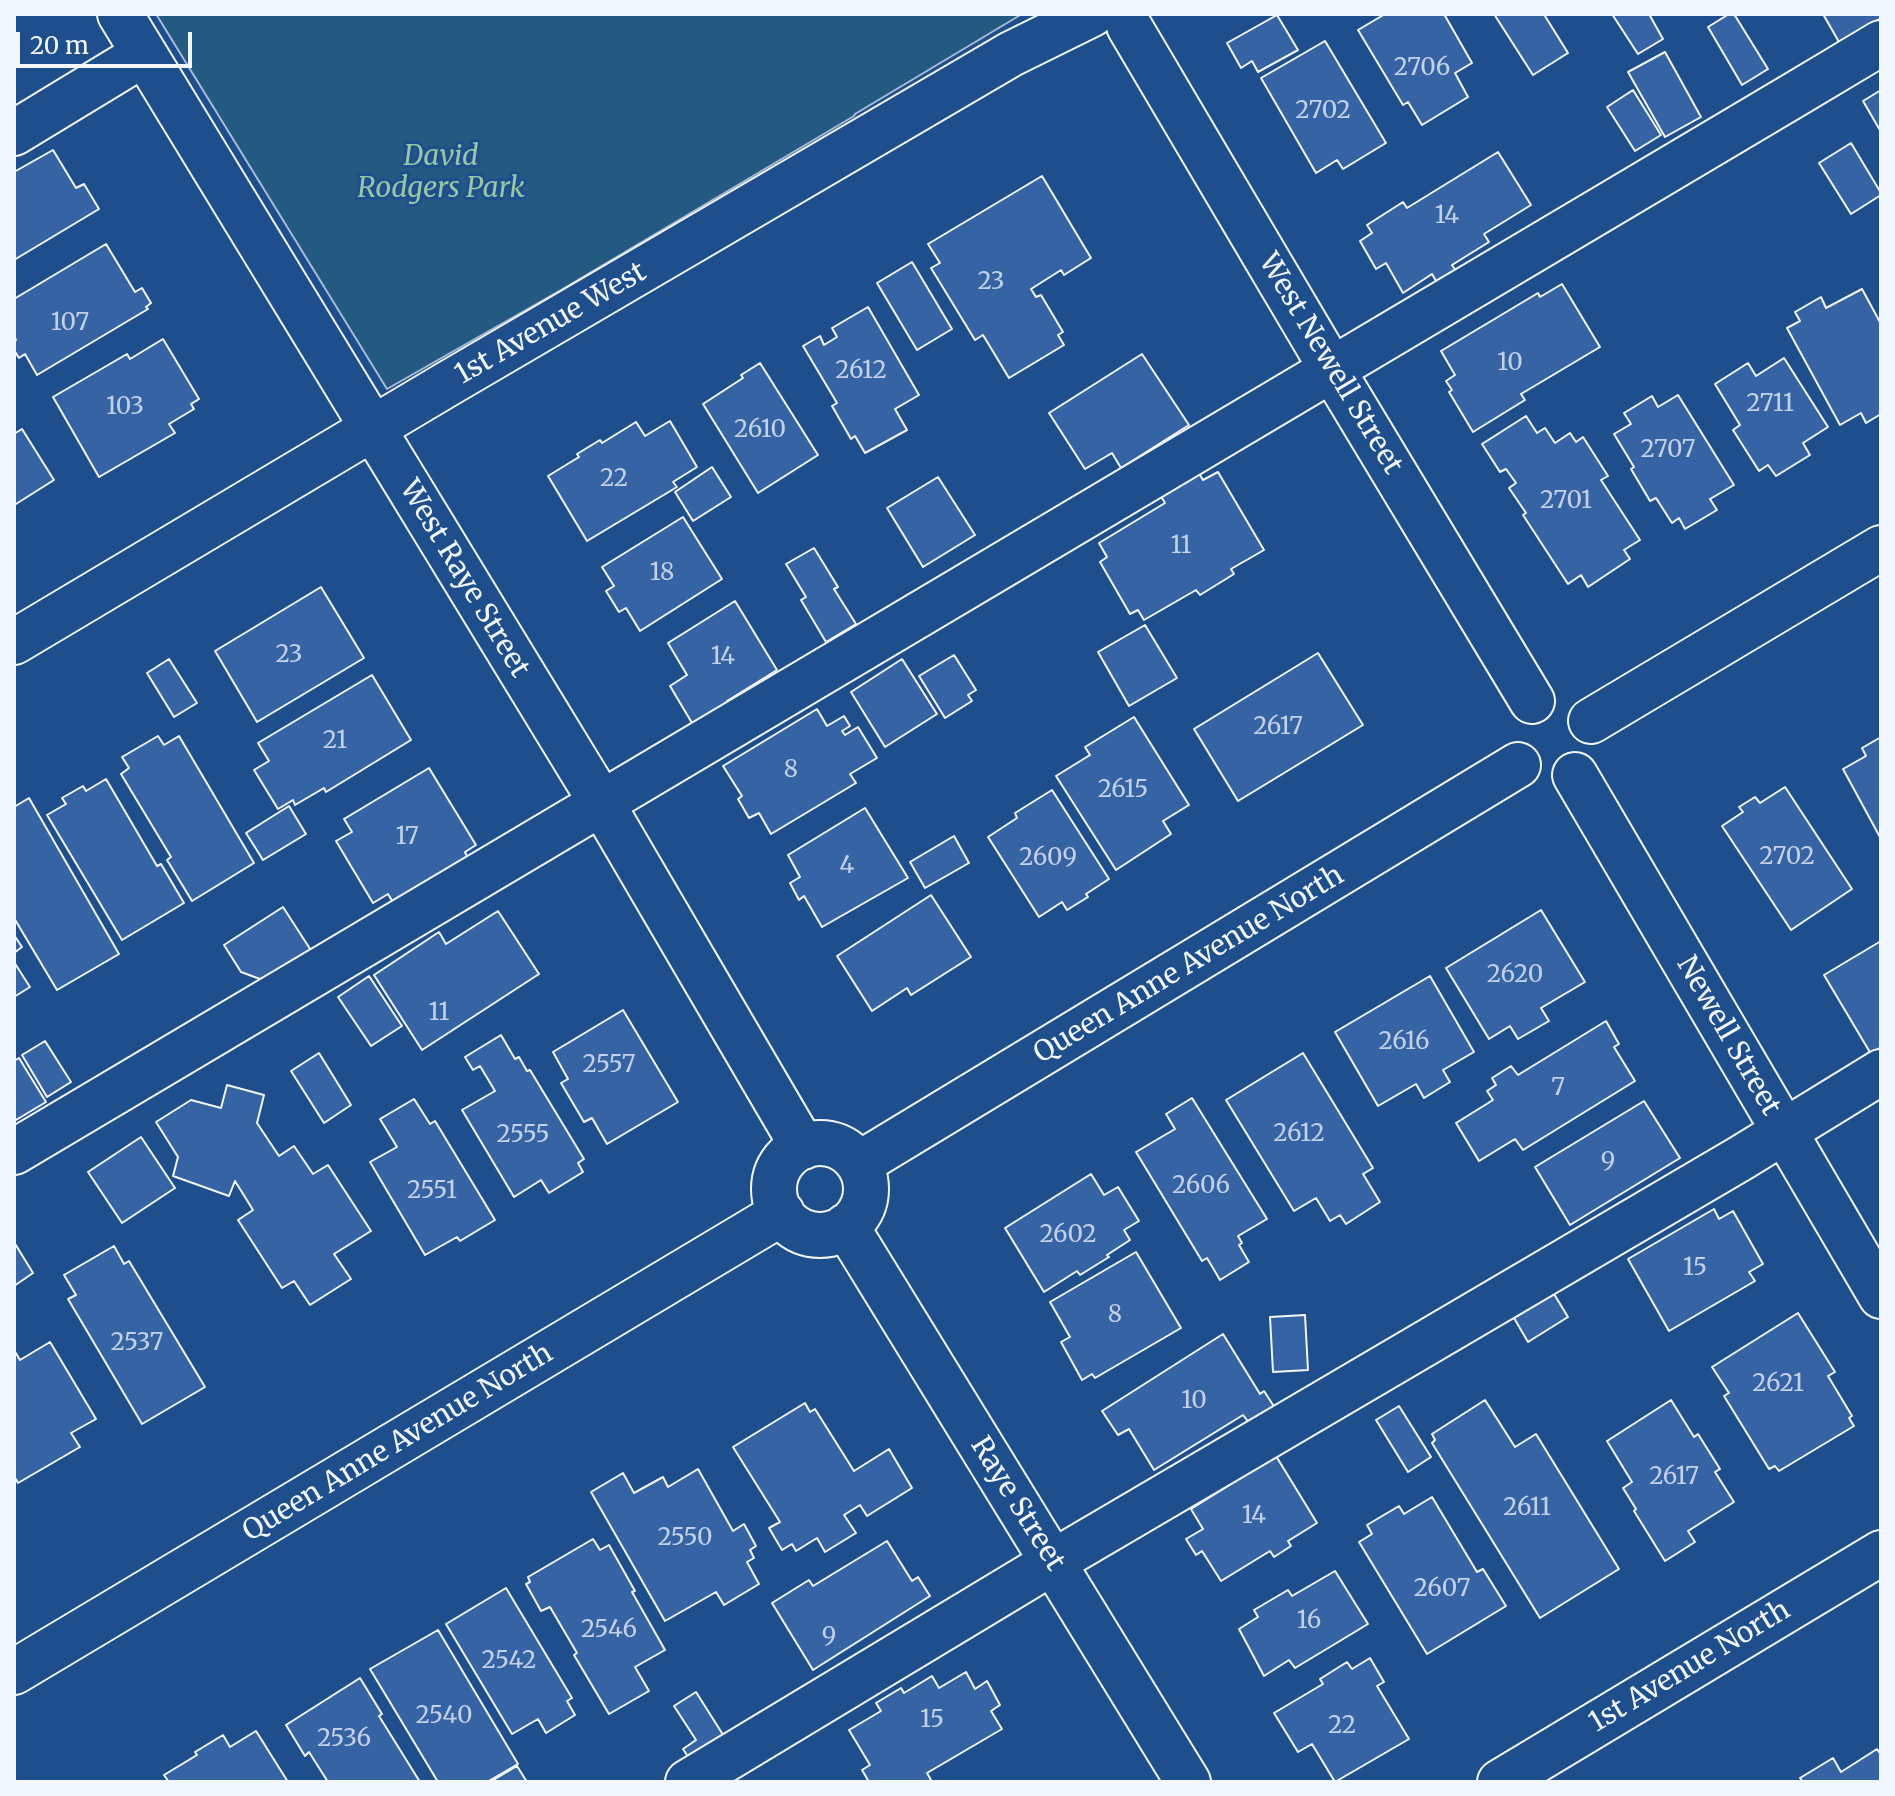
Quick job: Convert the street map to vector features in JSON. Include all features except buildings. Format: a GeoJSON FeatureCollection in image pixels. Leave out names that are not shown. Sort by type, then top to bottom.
{"type":"FeatureCollection","features":[{"type":"Feature","properties":{"kind":"street","name":"West Raye Street"},"geometry":{"type":"LineString","coordinates":[[120,14],[601,802],[803,1147]]}},
{"type":"Feature","properties":{"kind":"street","name":"West Newell Street"},"geometry":{"type":"LineString","coordinates":[[1114,17],[1532,701]]}},
{"type":"Feature","properties":{"kind":"street","name":"1st Avenue West"},"geometry":{"type":"LineString","coordinates":[[14,642],[1011,54],[1114,17]]}},
{"type":"Feature","properties":{"kind":"street"},"geometry":{"type":"LineString","coordinates":[[14,1152],[1881,43]]}},
{"type":"Feature","properties":{"kind":"street"},"geometry":{"type":"LineString","coordinates":[[14,133],[144,54]]}},
{"type":"Feature","properties":{"kind":"street"},"geometry":{"type":"LineString","coordinates":[[1591,721],[1881,548]]}},
{"type":"Feature","properties":{"kind":"street"},"geometry":{"type":"LineString","coordinates":[[1539,698],[1565,698],[1578,705],[1591,721],[1595,744],[1591,758],[1582,771],[1569,779],[1555,782],[1528,775],[1511,754],[1509,740],[1517,714],[1539,698]]}},
{"type":"Feature","properties":{"kind":"street","name":"Queen Anne Avenue North"},"geometry":{"type":"LineString","coordinates":[[859,1164],[1518,765]]}},
{"type":"Feature","properties":{"kind":"street","name":"Newell Street"},"geometry":{"type":"LineString","coordinates":[[1575,775],[1881,1296]]}},
{"type":"Feature","properties":{"kind":"street"},"geometry":{"type":"LineString","coordinates":[[688,1782],[1881,1072]]}},
{"type":"Feature","properties":{"kind":"street"},"geometry":{"type":"LineString","coordinates":[[820,1142],[849,1152],[859,1164],[865,1178],[866,1193],[862,1209],[841,1230],[825,1235],[810,1234],[797,1228],[777,1206],[776,1177],[782,1163],[793,1152],[820,1142]]}},
{"type":"Feature","properties":{"kind":"street","name":"Queen Anne Avenue North"},"geometry":{"type":"LineString","coordinates":[[14,1672],[782,1213]]}},
{"type":"Feature","properties":{"kind":"street","name":"Raye Street"},"geometry":{"type":"LineString","coordinates":[[846,1226],[1188,1782]]}},
{"type":"Feature","properties":{"kind":"street","name":"1st Avenue North"},"geometry":{"type":"LineString","coordinates":[[1500,1782],[1881,1553]]}},
{"type":"Feature","properties":{"kind":"green space","name":"David Rodgers Park"},"geometry":{"type":"Polygon","coordinates":[[[156,14],[1022,14],[561,290],[387,389],[156,14]]]}}]}
